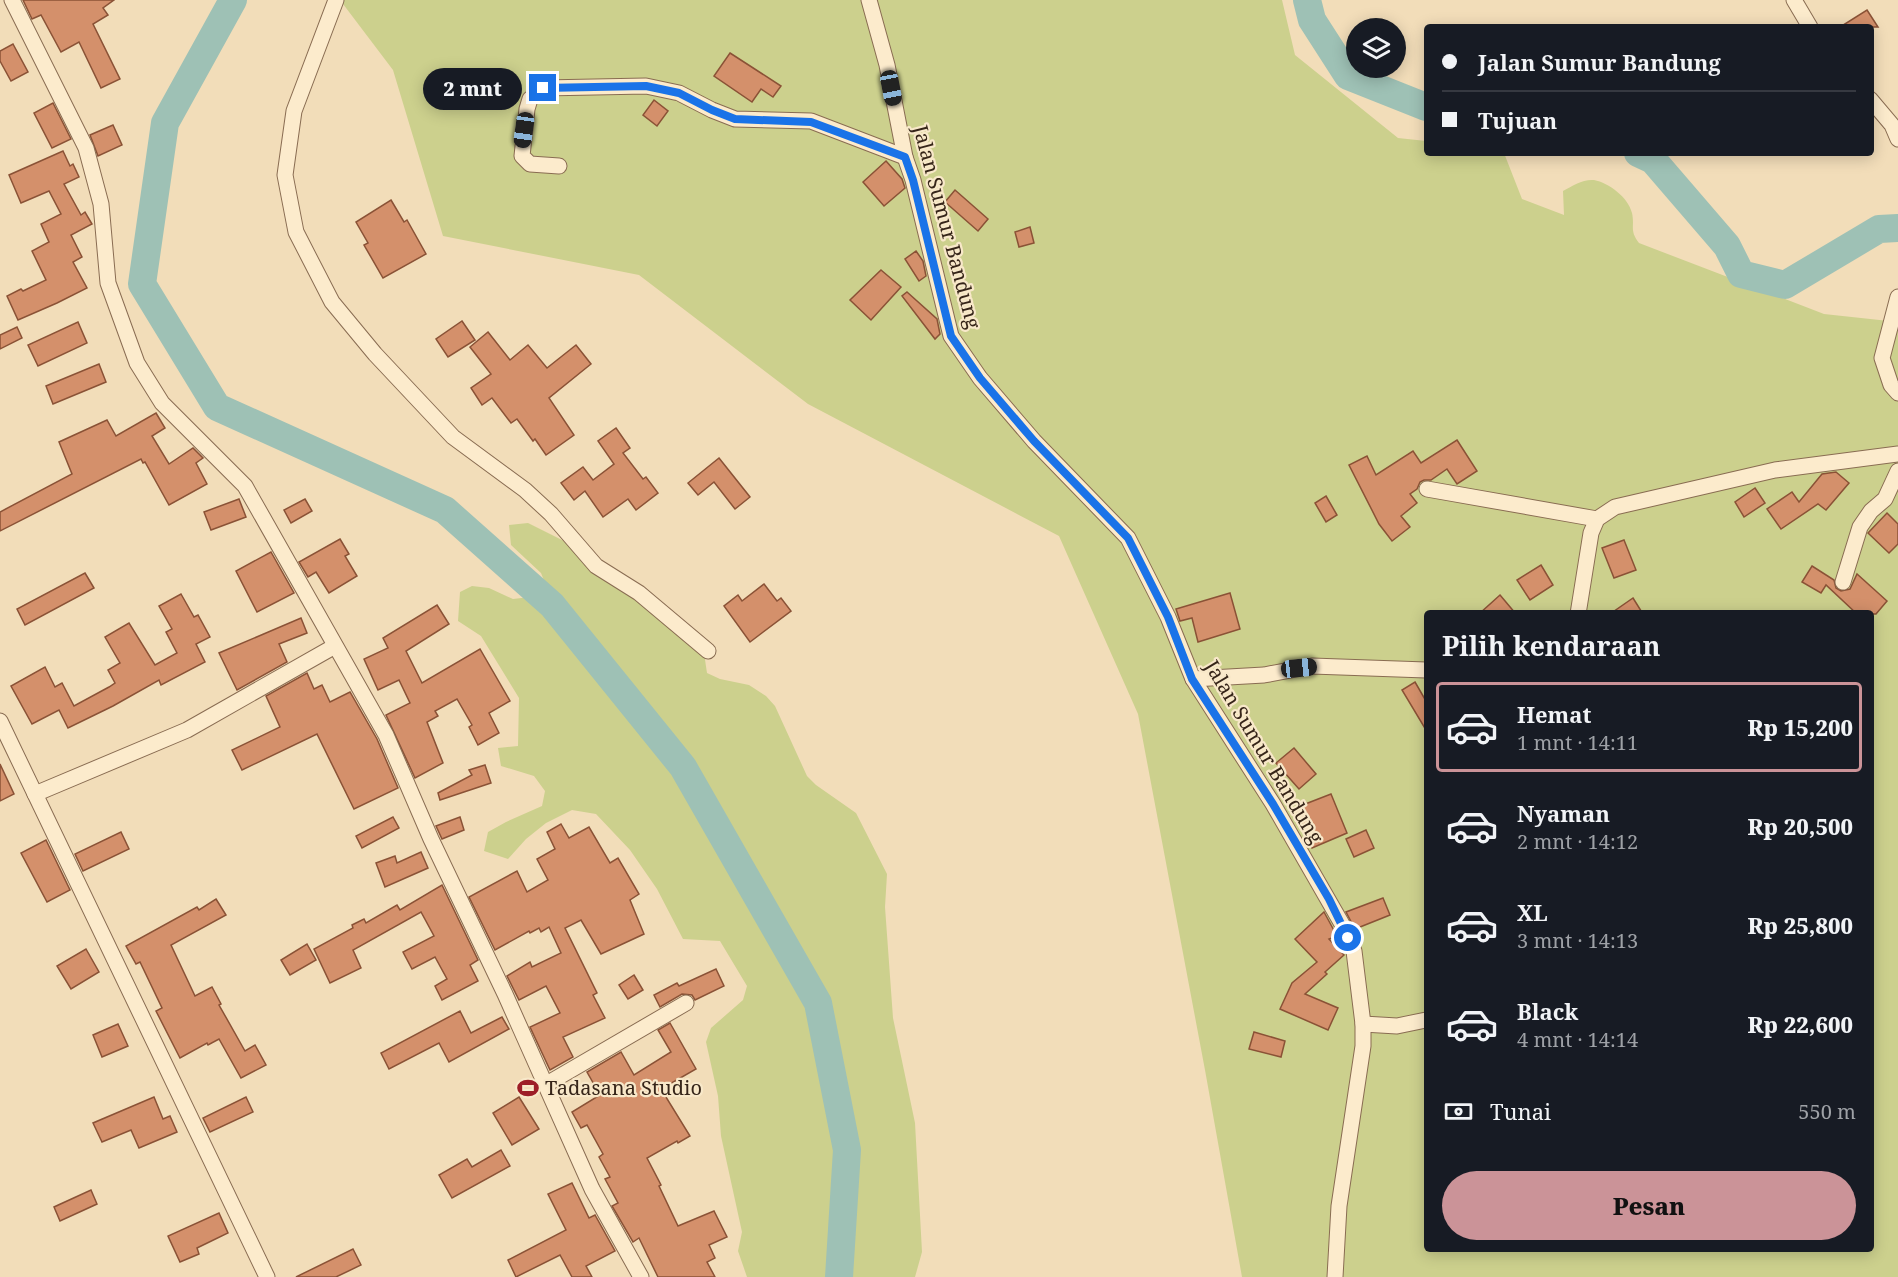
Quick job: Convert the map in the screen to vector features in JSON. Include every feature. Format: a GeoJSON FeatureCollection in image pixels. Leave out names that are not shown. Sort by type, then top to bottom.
{"type":"FeatureCollection","features":[{"type":"Feature","properties":{"kind":"street"},"geometry":{"type":"LineString","coordinates":[[12,0],[86,148],[101,204],[108,283],[137,363],[162,403],[245,486],[386,735],[431,839],[592,1189],[641,1277]]}},
{"type":"Feature","properties":{"kind":"street"},"geometry":{"type":"LineString","coordinates":[[336,0],[294,111],[285,175],[296,232],[332,302],[375,354],[453,436],[534,498],[596,566],[639,593],[708,651]]}},
{"type":"Feature","properties":{"kind":"street","name":"Jalan Sumur Bandung"},"geometry":{"type":"LineString","coordinates":[[868,0],[887,65],[905,157],[913,180],[951,336],[980,378],[1034,441],[1128,538],[1168,617],[1192,679],[1273,804],[1342,924],[1354,951],[1363,1024],[1363,1047],[1340,1206],[1335,1277]]}},
{"type":"Feature","properties":{"kind":"street"},"geometry":{"type":"LineString","coordinates":[[1794,0],[1808,24]]}},
{"type":"Feature","properties":{"kind":"street"},"geometry":{"type":"LineString","coordinates":[[559,166],[530,164],[522,156],[530,99],[543,88],[646,86],[679,93],[735,119],[811,122],[905,157]]}},
{"type":"Feature","properties":{"kind":"street"},"geometry":{"type":"LineString","coordinates":[[1874,104],[1896,131]]}},
{"type":"Feature","properties":{"kind":"street"},"geometry":{"type":"LineString","coordinates":[[1898,297],[1882,358],[1891,385],[1898,393]]}},
{"type":"Feature","properties":{"kind":"street"},"geometry":{"type":"LineString","coordinates":[[1579,610],[1591,533],[1597,519],[1615,507],[1775,470],[1898,454]]}},
{"type":"Feature","properties":{"kind":"street"},"geometry":{"type":"LineString","coordinates":[[1843,582],[1865,518],[1885,499],[1898,471]]}},
{"type":"Feature","properties":{"kind":"street"},"geometry":{"type":"LineString","coordinates":[[1427,489],[1597,519]]}},
{"type":"Feature","properties":{"kind":"street"},"geometry":{"type":"LineString","coordinates":[[35,794],[187,730],[335,646]]}},
{"type":"Feature","properties":{"kind":"street"},"geometry":{"type":"LineString","coordinates":[[1192,679],[1264,675],[1312,666],[1424,670]]}},
{"type":"Feature","properties":{"kind":"street"},"geometry":{"type":"LineString","coordinates":[[0,721],[267,1277]]}},
{"type":"Feature","properties":{"kind":"street"},"geometry":{"type":"LineString","coordinates":[[545,1085],[686,1003]]}},
{"type":"Feature","properties":{"kind":"street"},"geometry":{"type":"LineString","coordinates":[[1363,1024],[1397,1026],[1424,1020]]}},
{"type":"Feature","properties":{"kind":"green space"},"geometry":{"type":"Polygon","coordinates":[[[340,0],[1282,0],[1295,55],[1398,138],[1424,141],[1424,156],[1505,156],[1522,199],[1564,215],[1563,191],[1586,181],[1600,182],[1617,192],[1630,207],[1634,235],[1639,243],[1824,314],[1898,322],[1898,1277],[1242,1277],[1138,714],[1059,536],[808,404],[639,275],[443,236],[393,70],[340,0]]]}},
{"type":"Feature","properties":{"kind":"green space"},"geometry":{"type":"Polygon","coordinates":[[[528,523],[564,541],[593,569],[636,597],[704,653],[707,673],[720,679],[749,685],[766,696],[775,706],[807,776],[856,813],[887,874],[885,907],[893,1018],[915,1123],[922,1252],[915,1277],[747,1277],[738,1251],[742,1232],[721,1136],[718,1096],[706,1042],[711,1028],[743,1000],[747,986],[720,941],[683,939],[657,889],[630,850],[596,814],[572,810],[546,823],[526,839],[508,859],[484,851],[488,832],[542,806],[545,791],[534,776],[501,766],[498,748],[518,746],[519,698],[481,636],[458,621],[460,592],[472,586],[489,588],[513,599],[530,597],[547,588],[541,573],[511,545],[509,525],[528,523]]]}},
{"type":"Feature","properties":{"kind":"building"},"geometry":{"type":"Polygon","coordinates":[[[23,0],[114,0],[103,8],[108,15],[93,24],[120,79],[101,88],[79,42],[61,52],[41,15],[32,19],[23,0]]]}},
{"type":"Feature","properties":{"kind":"building"},"geometry":{"type":"Polygon","coordinates":[[[1867,10],[1878,27],[1874,27],[1874,24],[1845,24],[1867,10]]]}},
{"type":"Feature","properties":{"kind":"building"},"geometry":{"type":"Polygon","coordinates":[[[13,44],[28,72],[11,81],[0,61],[0,51],[13,44]]]}},
{"type":"Feature","properties":{"kind":"building"},"geometry":{"type":"Polygon","coordinates":[[[730,53],[781,86],[773,97],[761,89],[752,102],[714,76],[730,53]]]}},
{"type":"Feature","properties":{"kind":"building"},"geometry":{"type":"Polygon","coordinates":[[[654,100],[668,111],[657,126],[643,115],[654,100]]]}},
{"type":"Feature","properties":{"kind":"building"},"geometry":{"type":"Polygon","coordinates":[[[53,103],[71,139],[52,148],[34,113],[53,103]]]}},
{"type":"Feature","properties":{"kind":"building"},"geometry":{"type":"Polygon","coordinates":[[[113,125],[122,145],[98,156],[90,135],[113,125]]]}},
{"type":"Feature","properties":{"kind":"building"},"geometry":{"type":"Polygon","coordinates":[[[63,151],[70,166],[73,164],[79,177],[64,184],[81,215],[85,212],[92,224],[71,235],[82,257],[73,262],[87,288],[18,320],[7,296],[46,280],[32,251],[49,242],[41,224],[61,214],[49,191],[21,203],[9,175],[63,151]]]}},
{"type":"Feature","properties":{"kind":"building"},"geometry":{"type":"Polygon","coordinates":[[[886,161],[902,179],[905,188],[884,206],[863,182],[886,161]]]}},
{"type":"Feature","properties":{"kind":"building"},"geometry":{"type":"Polygon","coordinates":[[[955,190],[988,219],[978,231],[945,202],[955,190]]]}},
{"type":"Feature","properties":{"kind":"building"},"geometry":{"type":"Polygon","coordinates":[[[391,200],[404,222],[407,220],[426,254],[383,278],[364,245],[368,243],[356,222],[391,200]]]}},
{"type":"Feature","properties":{"kind":"building"},"geometry":{"type":"Polygon","coordinates":[[[1030,227],[1034,243],[1019,247],[1015,232],[1030,227]]]}},
{"type":"Feature","properties":{"kind":"building"},"geometry":{"type":"Polygon","coordinates":[[[916,251],[923,261],[926,276],[919,281],[905,259],[916,251]]]}},
{"type":"Feature","properties":{"kind":"building"},"geometry":{"type":"Polygon","coordinates":[[[881,270],[901,287],[871,320],[850,300],[881,270]]]}},
{"type":"Feature","properties":{"kind":"building"},"geometry":{"type":"Polygon","coordinates":[[[907,292],[937,319],[940,334],[935,339],[902,296],[907,292]]]}},
{"type":"Feature","properties":{"kind":"building"},"geometry":{"type":"Polygon","coordinates":[[[462,321],[475,340],[448,357],[436,339],[462,321]]]}},
{"type":"Feature","properties":{"kind":"building"},"geometry":{"type":"Polygon","coordinates":[[[78,322],[87,343],[38,366],[28,345],[78,322]]]}},
{"type":"Feature","properties":{"kind":"building"},"geometry":{"type":"Polygon","coordinates":[[[17,327],[22,338],[0,349],[0,335],[17,327]]]}},
{"type":"Feature","properties":{"kind":"building"},"geometry":{"type":"Polygon","coordinates":[[[488,332],[510,360],[528,345],[547,368],[576,345],[591,364],[549,398],[574,435],[546,455],[517,419],[511,423],[492,398],[482,405],[471,388],[491,374],[470,347],[488,332]]]}},
{"type":"Feature","properties":{"kind":"building"},"geometry":{"type":"Polygon","coordinates":[[[99,364],[106,382],[53,404],[46,386],[99,364]]]}},
{"type":"Feature","properties":{"kind":"building"},"geometry":{"type":"Polygon","coordinates":[[[156,413],[165,428],[152,436],[169,464],[193,448],[203,458],[196,463],[207,484],[169,505],[145,462],[143,463],[141,459],[0,531],[0,512],[72,474],[59,442],[107,420],[116,436],[156,413]]]}},
{"type":"Feature","properties":{"kind":"building"},"geometry":{"type":"Polygon","coordinates":[[[616,428],[630,448],[623,453],[643,479],[646,477],[658,493],[636,510],[628,499],[603,517],[585,491],[574,500],[561,483],[583,467],[593,480],[614,464],[598,441],[616,428]]]}},
{"type":"Feature","properties":{"kind":"building"},"geometry":{"type":"Polygon","coordinates":[[[1457,440],[1477,471],[1457,484],[1447,469],[1431,480],[1420,482],[1417,489],[1410,494],[1417,503],[1401,516],[1410,527],[1392,541],[1379,524],[1349,465],[1367,456],[1376,475],[1413,451],[1421,463],[1457,440]]]}},
{"type":"Feature","properties":{"kind":"building"},"geometry":{"type":"Polygon","coordinates":[[[719,458],[750,497],[735,509],[714,482],[698,495],[688,483],[719,458]]]}},
{"type":"Feature","properties":{"kind":"building"},"geometry":{"type":"Polygon","coordinates":[[[1836,472],[1849,483],[1826,510],[1818,504],[1781,529],[1767,509],[1792,492],[1799,502],[1822,474],[1836,472]]]}},
{"type":"Feature","properties":{"kind":"building"},"geometry":{"type":"Polygon","coordinates":[[[1755,488],[1765,503],[1744,517],[1735,502],[1755,488]]]}},
{"type":"Feature","properties":{"kind":"building"},"geometry":{"type":"Polygon","coordinates":[[[1326,496],[1337,515],[1326,522],[1315,503],[1326,496]]]}},
{"type":"Feature","properties":{"kind":"building"},"geometry":{"type":"Polygon","coordinates":[[[239,499],[246,517],[211,530],[204,512],[239,499]]]}},
{"type":"Feature","properties":{"kind":"building"},"geometry":{"type":"Polygon","coordinates":[[[305,499],[312,511],[291,523],[284,510],[305,499]]]}},
{"type":"Feature","properties":{"kind":"building"},"geometry":{"type":"Polygon","coordinates":[[[1887,513],[1898,524],[1898,544],[1889,553],[1868,533],[1887,513]]]}},
{"type":"Feature","properties":{"kind":"building"},"geometry":{"type":"Polygon","coordinates":[[[340,539],[349,554],[345,556],[357,576],[329,593],[316,572],[308,577],[299,562],[340,539]]]}},
{"type":"Feature","properties":{"kind":"building"},"geometry":{"type":"Polygon","coordinates":[[[1624,540],[1636,570],[1614,578],[1602,548],[1624,540]]]}},
{"type":"Feature","properties":{"kind":"building"},"geometry":{"type":"Polygon","coordinates":[[[271,552],[294,593],[257,612],[236,571],[271,552]]]}},
{"type":"Feature","properties":{"kind":"building"},"geometry":{"type":"Polygon","coordinates":[[[1541,565],[1553,585],[1530,600],[1517,580],[1541,565]]]}},
{"type":"Feature","properties":{"kind":"building"},"geometry":{"type":"Polygon","coordinates":[[[1812,566],[1834,580],[1836,588],[1841,591],[1850,589],[1857,574],[1887,601],[1876,614],[1874,610],[1853,610],[1826,585],[1821,593],[1802,582],[1812,566]]]}},
{"type":"Feature","properties":{"kind":"building"},"geometry":{"type":"Polygon","coordinates":[[[85,573],[94,588],[25,625],[17,609],[85,573]]]}},
{"type":"Feature","properties":{"kind":"building"},"geometry":{"type":"Polygon","coordinates":[[[764,584],[777,601],[781,598],[791,611],[750,642],[724,606],[738,595],[742,601],[764,584]]]}},
{"type":"Feature","properties":{"kind":"building"},"geometry":{"type":"Polygon","coordinates":[[[1230,593],[1240,629],[1198,642],[1192,618],[1180,621],[1176,609],[1230,593]]]}},
{"type":"Feature","properties":{"kind":"building"},"geometry":{"type":"Polygon","coordinates":[[[181,594],[194,617],[198,615],[210,637],[196,644],[205,662],[161,685],[159,680],[68,728],[59,710],[32,724],[11,686],[45,667],[55,687],[62,683],[74,706],[115,683],[108,670],[120,663],[105,637],[129,623],[155,665],[177,653],[166,632],[172,629],[159,606],[181,594]]]}},
{"type":"Feature","properties":{"kind":"building"},"geometry":{"type":"Polygon","coordinates":[[[1500,595],[1513,610],[1483,610],[1500,595]]]}},
{"type":"Feature","properties":{"kind":"building"},"geometry":{"type":"Polygon","coordinates":[[[1633,598],[1640,610],[1616,610],[1633,598]]]}},
{"type":"Feature","properties":{"kind":"building"},"geometry":{"type":"Polygon","coordinates":[[[437,605],[449,624],[406,651],[422,683],[480,649],[510,701],[489,713],[499,733],[478,745],[469,727],[472,725],[457,699],[435,711],[438,716],[427,722],[443,763],[415,778],[386,715],[410,703],[399,680],[378,690],[364,659],[388,648],[383,638],[437,605]]]}},
{"type":"Feature","properties":{"kind":"building"},"geometry":{"type":"Polygon","coordinates":[[[301,618],[307,633],[279,644],[287,662],[237,690],[219,653],[301,618]]]}},
{"type":"Feature","properties":{"kind":"building"},"geometry":{"type":"Polygon","coordinates":[[[307,673],[314,689],[322,685],[330,702],[350,692],[377,739],[398,788],[354,809],[317,734],[242,770],[232,750],[280,727],[266,696],[307,673]]]}},
{"type":"Feature","properties":{"kind":"building"},"geometry":{"type":"Polygon","coordinates":[[[1415,682],[1424,698],[1424,727],[1402,690],[1415,682]]]}},
{"type":"Feature","properties":{"kind":"building"},"geometry":{"type":"Polygon","coordinates":[[[1294,748],[1316,774],[1299,789],[1276,763],[1294,748]]]}},
{"type":"Feature","properties":{"kind":"building"},"geometry":{"type":"Polygon","coordinates":[[[0,764],[14,794],[0,801],[0,764]]]}},
{"type":"Feature","properties":{"kind":"building"},"geometry":{"type":"Polygon","coordinates":[[[485,765],[491,783],[440,800],[438,793],[472,775],[469,770],[485,765]]]}},
{"type":"Feature","properties":{"kind":"building"},"geometry":{"type":"Polygon","coordinates":[[[1331,794],[1347,833],[1312,848],[1295,808],[1331,794]]]}},
{"type":"Feature","properties":{"kind":"building"},"geometry":{"type":"Polygon","coordinates":[[[393,817],[399,828],[362,848],[356,836],[393,817]]]}},
{"type":"Feature","properties":{"kind":"building"},"geometry":{"type":"Polygon","coordinates":[[[460,817],[464,830],[442,839],[436,826],[460,817]]]}},
{"type":"Feature","properties":{"kind":"building"},"geometry":{"type":"Polygon","coordinates":[[[561,824],[569,838],[589,827],[610,863],[618,858],[639,894],[630,900],[644,934],[601,954],[581,920],[565,928],[597,993],[593,995],[605,1018],[563,1037],[573,1057],[550,1070],[530,1027],[560,1013],[546,986],[519,1000],[507,976],[530,962],[532,967],[561,953],[549,927],[541,932],[539,928],[530,933],[529,931],[495,950],[469,897],[517,871],[527,892],[548,880],[537,859],[555,849],[547,832],[561,824]]]}},
{"type":"Feature","properties":{"kind":"building"},"geometry":{"type":"Polygon","coordinates":[[[1366,830],[1374,848],[1354,857],[1346,839],[1366,830]]]}},
{"type":"Feature","properties":{"kind":"building"},"geometry":{"type":"Polygon","coordinates":[[[121,832],[129,849],[83,871],[75,854],[121,832]]]}},
{"type":"Feature","properties":{"kind":"building"},"geometry":{"type":"Polygon","coordinates":[[[46,840],[70,890],[47,902],[21,853],[46,840]]]}},
{"type":"Feature","properties":{"kind":"building"},"geometry":{"type":"Polygon","coordinates":[[[421,852],[428,868],[385,887],[376,863],[395,856],[397,863],[421,852]]]}},
{"type":"Feature","properties":{"kind":"building"},"geometry":{"type":"Polygon","coordinates":[[[442,885],[478,960],[470,965],[478,981],[442,1000],[435,986],[447,979],[435,957],[412,969],[403,952],[434,936],[421,912],[353,950],[361,968],[330,983],[314,949],[353,928],[352,925],[364,919],[366,923],[397,905],[400,910],[442,885]]]}},
{"type":"Feature","properties":{"kind":"building"},"geometry":{"type":"Polygon","coordinates":[[[1383,898],[1390,915],[1355,929],[1346,912],[1383,898]]]}},
{"type":"Feature","properties":{"kind":"building"},"geometry":{"type":"Polygon","coordinates":[[[216,899],[226,915],[171,945],[195,996],[212,987],[221,1004],[219,1005],[245,1051],[255,1045],[266,1065],[241,1078],[219,1039],[180,1058],[156,1011],[162,1008],[140,962],[136,964],[126,946],[197,907],[199,910],[216,899]]]}},
{"type":"Feature","properties":{"kind":"building"},"geometry":{"type":"Polygon","coordinates":[[[1324,912],[1337,936],[1329,939],[1344,955],[1305,994],[1338,1008],[1328,1030],[1280,1009],[1292,983],[1317,962],[1295,939],[1324,912]]]}},
{"type":"Feature","properties":{"kind":"building"},"geometry":{"type":"Polygon","coordinates":[[[307,944],[316,960],[290,975],[281,960],[307,944]]]}},
{"type":"Feature","properties":{"kind":"building"},"geometry":{"type":"Polygon","coordinates":[[[86,949],[99,972],[71,989],[57,966],[86,949]]]}},
{"type":"Feature","properties":{"kind":"building"},"geometry":{"type":"Polygon","coordinates":[[[716,969],[724,986],[695,1000],[692,995],[682,994],[660,1007],[654,995],[677,983],[679,986],[716,969]]]}},
{"type":"Feature","properties":{"kind":"building"},"geometry":{"type":"Polygon","coordinates":[[[634,975],[643,990],[628,999],[619,985],[634,975]]]}},
{"type":"Feature","properties":{"kind":"building"},"geometry":{"type":"Polygon","coordinates":[[[460,1011],[471,1033],[502,1017],[509,1029],[449,1062],[439,1043],[389,1069],[381,1053],[460,1011]]]}},
{"type":"Feature","properties":{"kind":"building"},"geometry":{"type":"Polygon","coordinates":[[[670,1023],[696,1069],[661,1089],[690,1136],[647,1158],[678,1226],[714,1211],[727,1237],[709,1245],[715,1258],[707,1262],[715,1277],[658,1277],[639,1238],[633,1242],[612,1206],[618,1203],[605,1179],[610,1177],[599,1157],[603,1154],[587,1125],[581,1128],[572,1112],[600,1095],[587,1072],[621,1052],[634,1075],[671,1052],[658,1030],[670,1023]]]}},
{"type":"Feature","properties":{"kind":"building"},"geometry":{"type":"Polygon","coordinates":[[[118,1024],[128,1046],[102,1057],[93,1035],[118,1024]]]}},
{"type":"Feature","properties":{"kind":"building"},"geometry":{"type":"Polygon","coordinates":[[[1254,1032],[1285,1041],[1281,1057],[1249,1049],[1254,1032]]]}},
{"type":"Feature","properties":{"kind":"building"},"geometry":{"type":"Polygon","coordinates":[[[154,1097],[163,1119],[170,1116],[177,1132],[139,1148],[131,1130],[102,1142],[93,1123],[154,1097]]]}},
{"type":"Feature","properties":{"kind":"building"},"geometry":{"type":"Polygon","coordinates":[[[246,1097],[253,1112],[210,1132],[203,1118],[246,1097]]]}},
{"type":"Feature","properties":{"kind":"building"},"geometry":{"type":"Polygon","coordinates":[[[519,1097],[539,1129],[512,1145],[493,1113],[519,1097]]]}},
{"type":"Feature","properties":{"kind":"building"},"geometry":{"type":"Polygon","coordinates":[[[501,1150],[510,1166],[452,1198],[439,1175],[467,1159],[472,1167],[501,1150]]]}},
{"type":"Feature","properties":{"kind":"building"},"geometry":{"type":"Polygon","coordinates":[[[572,1183],[589,1218],[595,1215],[615,1251],[586,1266],[592,1277],[572,1277],[560,1255],[516,1277],[508,1260],[566,1230],[548,1194],[572,1183]]]}},
{"type":"Feature","properties":{"kind":"building"},"geometry":{"type":"Polygon","coordinates":[[[91,1190],[97,1204],[60,1221],[54,1207],[91,1190]]]}},
{"type":"Feature","properties":{"kind":"building"},"geometry":{"type":"Polygon","coordinates":[[[219,1213],[228,1233],[197,1248],[199,1254],[180,1262],[168,1236],[219,1213]]]}},
{"type":"Feature","properties":{"kind":"building"},"geometry":{"type":"Polygon","coordinates":[[[353,1249],[361,1265],[336,1277],[296,1277],[353,1249]]]}},
{"type":"Feature","properties":{"kind":"waterway"},"geometry":{"type":"LineString","coordinates":[[233,0],[165,123],[142,284],[217,407],[445,510],[552,605],[683,767],[818,1003],[847,1150],[839,1277]]}},
{"type":"Feature","properties":{"kind":"waterway"},"geometry":{"type":"LineString","coordinates":[[1307,0],[1312,20],[1348,76],[1424,106]]}},
{"type":"Feature","properties":{"kind":"waterway"},"geometry":{"type":"LineString","coordinates":[[1644,156],[1653,160],[1727,246],[1741,274],[1785,285],[1879,229],[1898,228]]}},
{"type":"Feature","properties":{"kind":"place","name":"Tadasana Studio"},"geometry":{"type":"Point","coordinates":[528,1088]}},
{"type":"Feature","properties":{"kind":"route"},"geometry":{"type":"LineString","coordinates":[[543,88],[646,86],[679,93],[735,119],[811,122],[905,157],[913,180],[951,336],[980,378],[1034,441],[1128,538],[1168,617],[1192,679],[1273,804],[1329,899],[1348,938]]}}]}
